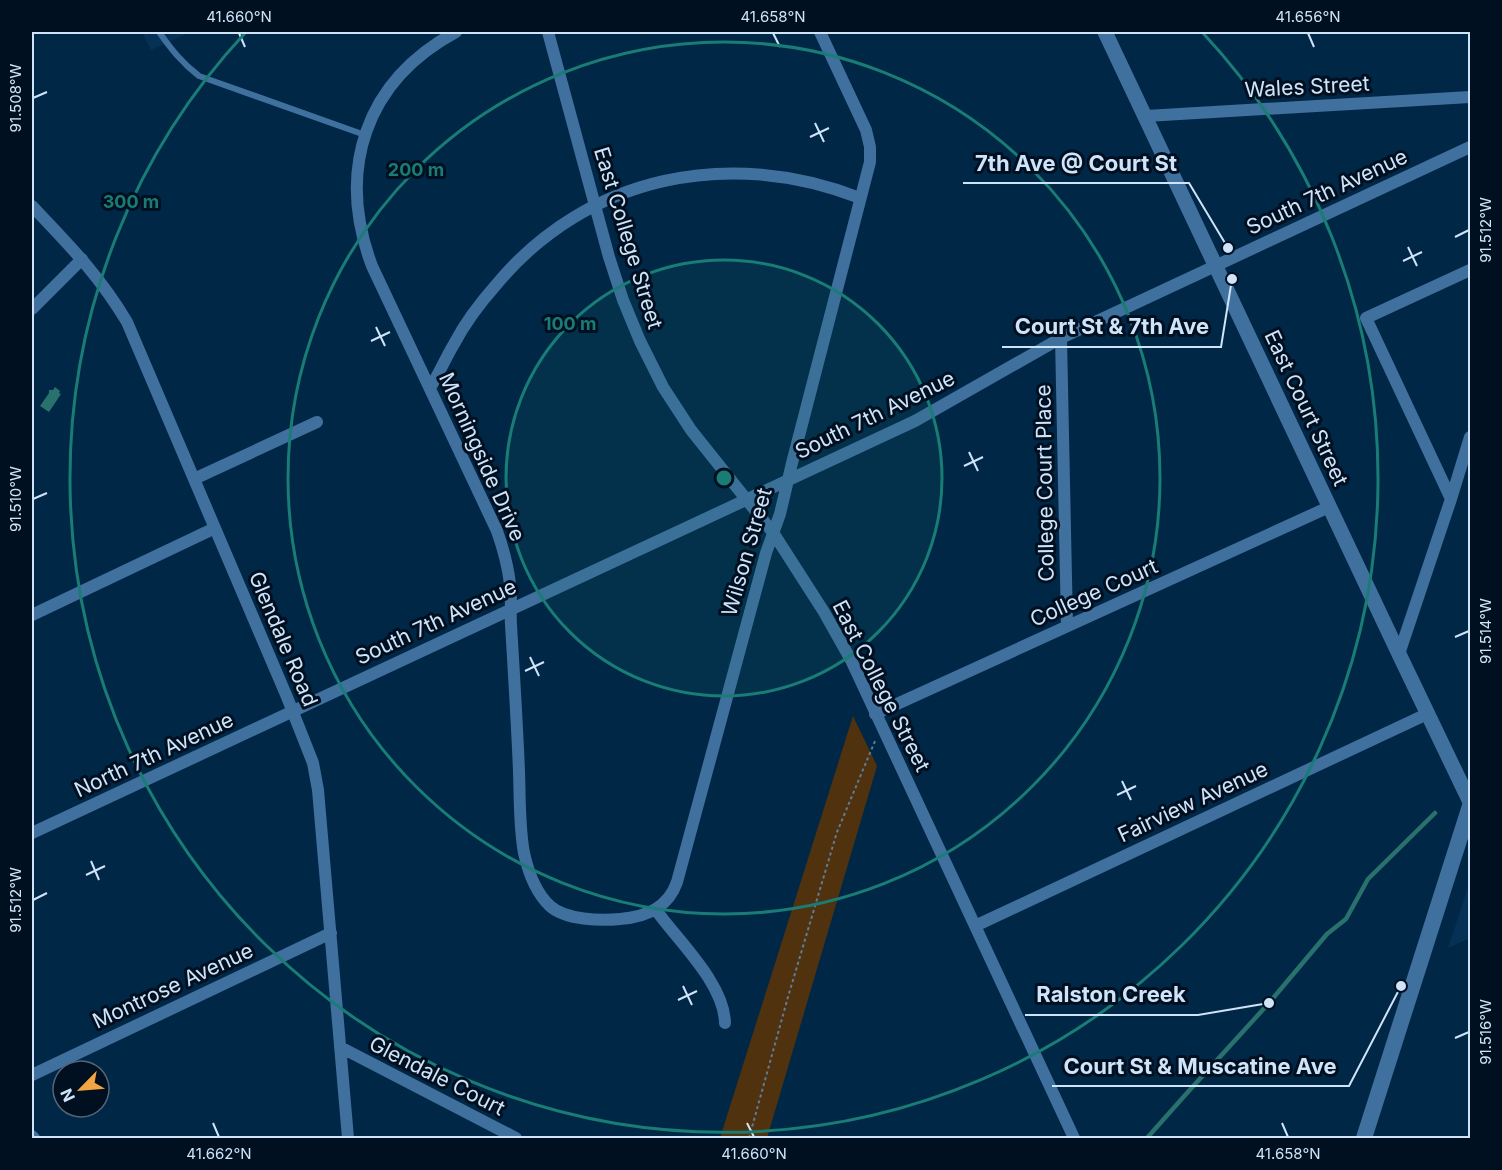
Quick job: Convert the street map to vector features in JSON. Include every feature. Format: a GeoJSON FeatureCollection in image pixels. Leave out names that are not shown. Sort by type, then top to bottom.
{"type":"FeatureCollection","features":[{"type":"Feature","properties":{"kind":"main road"},"geometry":{"type":"LineString","coordinates":[[1364,1138],[1470,804]]}},
{"type":"Feature","properties":{"kind":"street","name":"Morningside Drive"},"geometry":{"type":"LineString","coordinates":[[456,32],[418,56],[402,72],[384,96],[370,122],[357,173],[356,196],[363,241],[372,266],[497,531],[506,558],[515,665],[521,822],[524,852],[529,871],[550,907],[586,919],[607,921],[643,916],[656,910]]}},
{"type":"Feature","properties":{"kind":"street","name":"East College Street"},"geometry":{"type":"LineString","coordinates":[[548,32],[623,300],[640,341],[663,387],[691,430],[774,534],[824,612],[851,660],[874,714],[1074,1138]]}},
{"type":"Feature","properties":{"kind":"street","name":"Wilson Street"},"geometry":{"type":"LineString","coordinates":[[656,910],[667,901],[677,882],[766,553],[780,514],[870,162],[870,147],[866,130],[820,32]]}},
{"type":"Feature","properties":{"kind":"street","name":"East Court Street"},"geometry":{"type":"LineString","coordinates":[[1105,32],[1470,804]]}},
{"type":"Feature","properties":{"kind":"street","name":"Wales Street"},"geometry":{"type":"LineString","coordinates":[[1146,116],[1470,97]]}},
{"type":"Feature","properties":{"kind":"street","name":"South 7th Avenue"},"geometry":{"type":"LineString","coordinates":[[293,712],[915,421],[1061,338],[1470,147]]}},
{"type":"Feature","properties":{"kind":"street"},"geometry":{"type":"LineString","coordinates":[[430,388],[474,312],[498,282],[553,232],[595,204],[644,185],[676,178],[709,173],[742,172],[808,181],[860,198]]}},
{"type":"Feature","properties":{"kind":"street","name":"Glendale Road"},"geometry":{"type":"LineString","coordinates":[[32,206],[82,259],[109,292],[127,322],[313,763],[318,790],[348,1138]]}},
{"type":"Feature","properties":{"kind":"street"},"geometry":{"type":"LineString","coordinates":[[32,309],[82,259]]}},
{"type":"Feature","properties":{"kind":"street"},"geometry":{"type":"LineString","coordinates":[[1451,499],[1366,318],[1470,270]]}},
{"type":"Feature","properties":{"kind":"street","name":"College Court Place"},"geometry":{"type":"LineString","coordinates":[[1061,338],[1067,626]]}},
{"type":"Feature","properties":{"kind":"street"},"geometry":{"type":"LineString","coordinates":[[194,479],[317,422]]}},
{"type":"Feature","properties":{"kind":"street"},"geometry":{"type":"LineString","coordinates":[[1399,654],[1470,437]]}},
{"type":"Feature","properties":{"kind":"street","name":"College Court"},"geometry":{"type":"LineString","coordinates":[[874,714],[1329,507]]}},
{"type":"Feature","properties":{"kind":"street"},"geometry":{"type":"LineString","coordinates":[[32,615],[215,528]]}},
{"type":"Feature","properties":{"kind":"street","name":"North 7th Avenue"},"geometry":{"type":"LineString","coordinates":[[32,833],[293,712]]}},
{"type":"Feature","properties":{"kind":"street","name":"Fairview Avenue"},"geometry":{"type":"LineString","coordinates":[[975,926],[1427,714]]}},
{"type":"Feature","properties":{"kind":"street"},"geometry":{"type":"LineString","coordinates":[[656,910],[715,989],[725,1014],[725,1023]]}},
{"type":"Feature","properties":{"kind":"street","name":"Montrose Avenue"},"geometry":{"type":"LineString","coordinates":[[32,1075],[330,933]]}},
{"type":"Feature","properties":{"kind":"street","name":"Glendale Court"},"geometry":{"type":"LineString","coordinates":[[340,1047],[516,1138]]}},
{"type":"Feature","properties":{"kind":"lane"},"geometry":{"type":"LineString","coordinates":[[159,32],[183,64],[199,76],[366,135]]}},
{"type":"Feature","properties":{"kind":"path"},"geometry":{"type":"LineString","coordinates":[[749,1138],[837,832],[881,726]]}},
{"type":"Feature","properties":{"kind":"shaded area"},"geometry":{"type":"Polygon","coordinates":[[[142,32],[191,32],[151,50],[142,32]]]}},
{"type":"Feature","properties":{"kind":"shaded area"},"geometry":{"type":"Polygon","coordinates":[[[55,387],[61,394],[49,412],[40,406],[49,390],[55,387]]]}},
{"type":"Feature","properties":{"kind":"shaded area"},"geometry":{"type":"Polygon","coordinates":[[[853,716],[877,766],[767,1138],[720,1138],[853,716]]]}},
{"type":"Feature","properties":{"kind":"shaded area"},"geometry":{"type":"Polygon","coordinates":[[[1470,881],[1470,938],[1448,948],[1470,881]]]}},
{"type":"Feature","properties":{"kind":"waterway"},"geometry":{"type":"LineString","coordinates":[[1147,1138],[1269,1003],[1327,934],[1346,919],[1368,879],[1435,813]]}},
{"type":"Feature","properties":{"kind":"place","name":"7th Ave @ Court St"},"geometry":{"type":"Point","coordinates":[1228,248]}},
{"type":"Feature","properties":{"kind":"place","name":"Court St & 7th Ave"},"geometry":{"type":"Point","coordinates":[1232,279]}},
{"type":"Feature","properties":{"kind":"place","name":"Court St & Muscatine Ave"},"geometry":{"type":"Point","coordinates":[1401,986]}},
{"type":"Feature","properties":{"kind":"place","name":"Ralston Creek"},"geometry":{"type":"Point","coordinates":[1269,1003]}}]}
